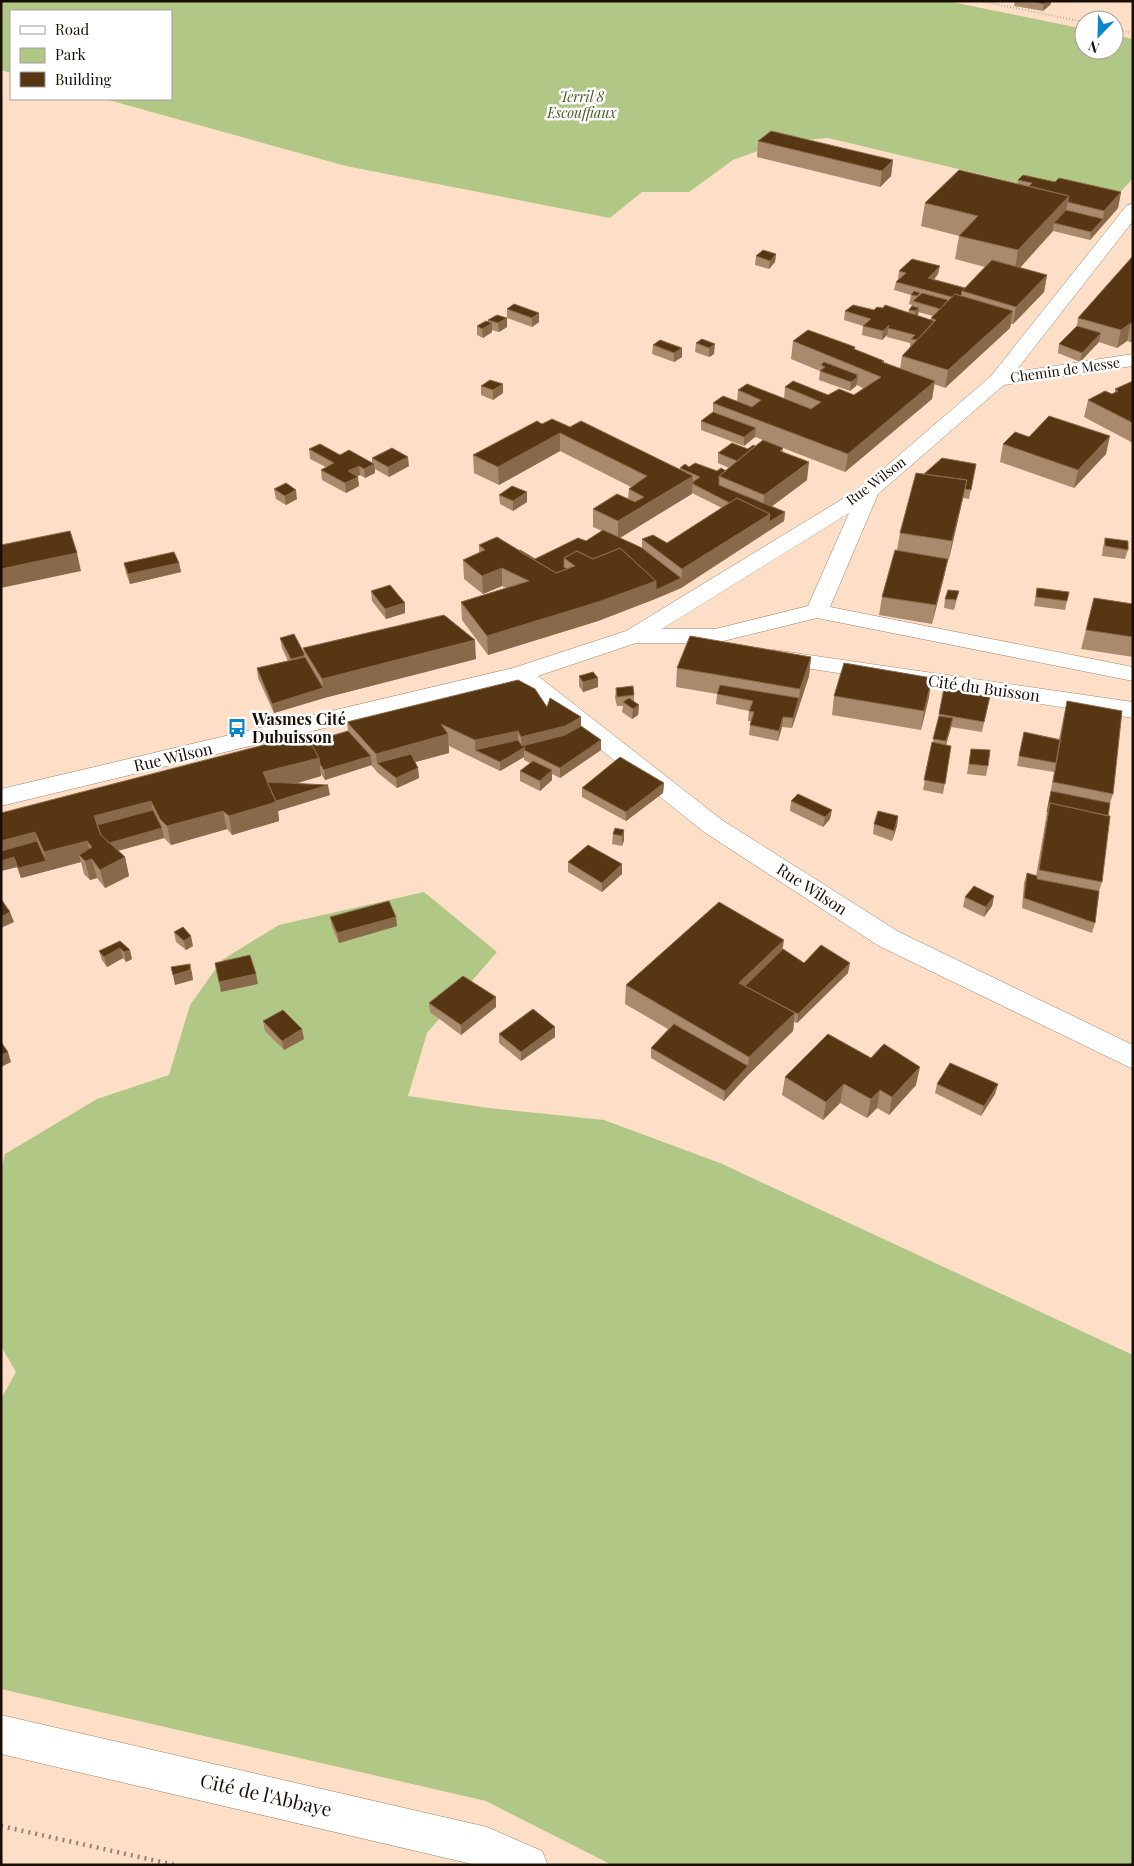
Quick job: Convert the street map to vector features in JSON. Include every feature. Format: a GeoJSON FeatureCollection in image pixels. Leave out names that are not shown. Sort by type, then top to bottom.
{"type":"FeatureCollection","features":[{"type":"Feature","properties":{"kind":"street","name":"Rue Wilson"},"geometry":{"type":"LineString","coordinates":[[1,798],[520,674],[634,636],[869,491],[998,380],[1133,208]]}},
{"type":"Feature","properties":{"kind":"street","name":"Chemin de Messe"},"geometry":{"type":"LineString","coordinates":[[998,380],[1133,360]]}},
{"type":"Feature","properties":{"kind":"street"},"geometry":{"type":"LineString","coordinates":[[818,611],[869,491]]}},
{"type":"Feature","properties":{"kind":"street"},"geometry":{"type":"LineString","coordinates":[[634,636],[715,636],[818,611],[1133,674]]}},
{"type":"Feature","properties":{"kind":"street","name":"Cité du Buisson"},"geometry":{"type":"LineString","coordinates":[[634,636],[1133,710]]}},
{"type":"Feature","properties":{"kind":"street","name":"Rue Wilson"},"geometry":{"type":"LineString","coordinates":[[520,674],[713,826],[888,939],[1133,1058]]}},
{"type":"Feature","properties":{"kind":"street","name":"Cité de l'Abbaye"},"geometry":{"type":"LineString","coordinates":[[1,1734],[487,1847],[528,1865]]}},
{"type":"Feature","properties":{"kind":"path"},"geometry":{"type":"LineString","coordinates":[[981,1],[1074,20]]}},
{"type":"Feature","properties":{"kind":"path"},"geometry":{"type":"LineString","coordinates":[[1,1826],[175,1865]]}},
{"type":"Feature","properties":{"kind":"green space","name":"Terril 8 Escouffiaux"},"geometry":{"type":"Polygon","coordinates":[[[1,1],[947,1],[1074,27],[1074,60],[1124,60],[1124,37],[1133,39],[1133,178],[1109,205],[828,138],[783,142],[733,160],[689,192],[642,192],[610,218],[346,166],[109,100],[172,100],[172,10],[10,10],[10,73],[1,70],[1,1]]]}},
{"type":"Feature","properties":{"kind":"green space"},"geometry":{"type":"Polygon","coordinates":[[[424,892],[497,952],[427,1033],[408,1096],[489,1108],[604,1120],[720,1163],[1133,1355],[1133,1865],[612,1865],[486,1801],[1,1689],[1,1399],[16,1372],[1,1346],[1,1171],[5,1154],[97,1099],[169,1075],[190,1005],[222,960],[279,925],[424,892]]]}},
{"type":"Feature","properties":{"kind":"building"},"geometry":{"type":"Polygon","coordinates":[[[1031,1],[1047,1],[1044,4],[1031,1]]]}},
{"type":"Feature","properties":{"kind":"building"},"geometry":{"type":"Polygon","coordinates":[[[771,131],[893,160],[882,171],[758,141],[771,131]]]}},
{"type":"Feature","properties":{"kind":"building"},"geometry":{"type":"Polygon","coordinates":[[[959,170],[1069,196],[1018,250],[959,236],[978,216],[925,203],[959,170]]]}},
{"type":"Feature","properties":{"kind":"building"},"geometry":{"type":"Polygon","coordinates":[[[1023,175],[1055,182],[1059,178],[1121,192],[1104,211],[1068,202],[1069,196],[1029,186],[1032,183],[1018,180],[1023,175]]]}},
{"type":"Feature","properties":{"kind":"building"},"geometry":{"type":"Polygon","coordinates":[[[1066,210],[1103,219],[1091,232],[1054,223],[1066,210]]]}},
{"type":"Feature","properties":{"kind":"building"},"geometry":{"type":"Polygon","coordinates":[[[763,250],[776,254],[770,261],[756,256],[763,250]]]}},
{"type":"Feature","properties":{"kind":"building"},"geometry":{"type":"Polygon","coordinates":[[[1133,256],[1133,324],[1131,323],[1121,330],[1078,318],[1133,256]]]}},
{"type":"Feature","properties":{"kind":"building"},"geometry":{"type":"Polygon","coordinates":[[[912,259],[940,266],[928,278],[965,288],[961,296],[955,294],[952,297],[896,282],[906,273],[899,271],[912,259]]]}},
{"type":"Feature","properties":{"kind":"building"},"geometry":{"type":"Polygon","coordinates":[[[992,260],[1047,275],[1016,307],[962,291],[992,260]]]}},
{"type":"Feature","properties":{"kind":"building"},"geometry":{"type":"Polygon","coordinates":[[[914,291],[920,293],[917,296],[911,295],[914,291]]]}},
{"type":"Feature","properties":{"kind":"building"},"geometry":{"type":"Polygon","coordinates":[[[922,293],[948,300],[940,309],[913,301],[922,293]]]}},
{"type":"Feature","properties":{"kind":"building"},"geometry":{"type":"Polygon","coordinates":[[[955,294],[1013,311],[948,370],[902,356],[936,320],[931,318],[955,294]]]}},
{"type":"Feature","properties":{"kind":"building"},"geometry":{"type":"Polygon","coordinates":[[[514,304],[539,313],[532,318],[507,309],[514,304]]]}},
{"type":"Feature","properties":{"kind":"building"},"geometry":{"type":"Polygon","coordinates":[[[853,305],[874,310],[877,307],[883,308],[885,305],[934,321],[917,340],[911,339],[915,335],[888,328],[889,325],[883,331],[863,326],[871,319],[845,311],[853,305]]]}},
{"type":"Feature","properties":{"kind":"building"},"geometry":{"type":"Polygon","coordinates":[[[912,306],[919,308],[915,311],[909,310],[912,306]]]}},
{"type":"Feature","properties":{"kind":"building"},"geometry":{"type":"Polygon","coordinates":[[[497,315],[507,318],[498,323],[488,320],[497,315]]]}},
{"type":"Feature","properties":{"kind":"building"},"geometry":{"type":"Polygon","coordinates":[[[486,321],[492,323],[482,329],[477,326],[486,321]]]}},
{"type":"Feature","properties":{"kind":"building"},"geometry":{"type":"Polygon","coordinates":[[[1077,326],[1101,333],[1082,353],[1059,344],[1077,326]]]}},
{"type":"Feature","properties":{"kind":"building"},"geometry":{"type":"Polygon","coordinates":[[[808,330],[855,347],[854,349],[884,361],[882,362],[935,381],[848,454],[713,403],[723,396],[752,407],[761,400],[738,390],[747,384],[811,409],[821,402],[785,387],[793,381],[828,395],[839,389],[854,395],[881,377],[793,341],[808,330]]]}},
{"type":"Feature","properties":{"kind":"building"},"geometry":{"type":"Polygon","coordinates":[[[702,339],[715,344],[709,348],[696,343],[702,339]]]}},
{"type":"Feature","properties":{"kind":"building"},"geometry":{"type":"Polygon","coordinates":[[[660,340],[682,348],[674,353],[653,345],[660,340]]]}},
{"type":"Feature","properties":{"kind":"building"},"geometry":{"type":"Polygon","coordinates":[[[824,362],[858,375],[856,376],[858,377],[851,382],[820,371],[825,367],[821,365],[824,362]]]}},
{"type":"Feature","properties":{"kind":"building"},"geometry":{"type":"Polygon","coordinates":[[[490,380],[503,384],[493,390],[481,386],[490,380]]]}},
{"type":"Feature","properties":{"kind":"building"},"geometry":{"type":"Polygon","coordinates":[[[1133,381],[1133,423],[1088,400],[1105,391],[1112,394],[1118,391],[1115,389],[1133,381]]]}},
{"type":"Feature","properties":{"kind":"building"},"geometry":{"type":"Polygon","coordinates":[[[713,412],[756,428],[744,437],[701,421],[713,412]]]}},
{"type":"Feature","properties":{"kind":"building"},"geometry":{"type":"Polygon","coordinates":[[[1049,416],[1110,436],[1078,470],[1003,444],[1015,432],[1029,437],[1049,416]]]}},
{"type":"Feature","properties":{"kind":"building"},"geometry":{"type":"Polygon","coordinates":[[[552,419],[570,427],[581,421],[693,476],[618,521],[593,509],[617,494],[635,502],[644,497],[629,489],[647,476],[560,433],[498,467],[473,455],[537,421],[542,424],[552,419]]]}},
{"type":"Feature","properties":{"kind":"building"},"geometry":{"type":"Polygon","coordinates":[[[763,440],[783,448],[780,451],[809,462],[764,495],[719,476],[763,440]]]}},
{"type":"Feature","properties":{"kind":"building"},"geometry":{"type":"Polygon","coordinates":[[[732,443],[748,449],[753,445],[755,446],[737,461],[718,453],[732,443]]]}},
{"type":"Feature","properties":{"kind":"building"},"geometry":{"type":"Polygon","coordinates":[[[320,444],[340,455],[349,450],[374,464],[364,469],[359,466],[348,471],[358,477],[345,483],[321,470],[334,463],[309,449],[320,444]]]}},
{"type":"Feature","properties":{"kind":"building"},"geometry":{"type":"Polygon","coordinates":[[[392,448],[408,457],[388,467],[372,458],[392,448]]]}},
{"type":"Feature","properties":{"kind":"building"},"geometry":{"type":"Polygon","coordinates":[[[942,458],[976,464],[971,490],[965,489],[967,480],[924,474],[942,458]]]}},
{"type":"Feature","properties":{"kind":"building"},"geometry":{"type":"Polygon","coordinates":[[[695,463],[717,471],[721,468],[726,471],[719,476],[719,485],[785,512],[769,522],[770,514],[737,498],[730,503],[693,484],[700,477],[680,468],[685,464],[689,467],[695,463]]]}},
{"type":"Feature","properties":{"kind":"building"},"geometry":{"type":"Polygon","coordinates":[[[916,473],[967,480],[952,541],[900,533],[916,473]]]}},
{"type":"Feature","properties":{"kind":"building"},"geometry":{"type":"Polygon","coordinates":[[[286,483],[296,490],[285,496],[274,489],[286,483]]]}},
{"type":"Feature","properties":{"kind":"building"},"geometry":{"type":"Polygon","coordinates":[[[512,486],[527,492],[513,501],[499,495],[512,486]]]}},
{"type":"Feature","properties":{"kind":"building"},"geometry":{"type":"Polygon","coordinates":[[[737,498],[770,514],[682,569],[642,539],[653,535],[667,543],[737,498]]]}},
{"type":"Feature","properties":{"kind":"building"},"geometry":{"type":"Polygon","coordinates":[[[603,530],[642,548],[681,578],[656,590],[656,581],[620,548],[593,559],[577,551],[564,558],[564,567],[567,569],[556,573],[519,551],[535,559],[578,538],[586,541],[603,530]]]}},
{"type":"Feature","properties":{"kind":"building"},"geometry":{"type":"Polygon","coordinates":[[[70,531],[77,553],[1,569],[1,545],[70,531]]]}},
{"type":"Feature","properties":{"kind":"building"},"geometry":{"type":"Polygon","coordinates":[[[497,537],[556,573],[575,566],[564,558],[577,551],[593,559],[620,548],[656,581],[598,602],[487,636],[461,602],[529,581],[502,568],[482,576],[463,560],[485,550],[479,545],[497,537]]]}},
{"type":"Feature","properties":{"kind":"building"},"geometry":{"type":"Polygon","coordinates":[[[1105,538],[1128,541],[1128,550],[1105,546],[1105,538]]]}},
{"type":"Feature","properties":{"kind":"building"},"geometry":{"type":"Polygon","coordinates":[[[895,550],[948,559],[936,605],[882,597],[895,550]]]}},
{"type":"Feature","properties":{"kind":"building"},"geometry":{"type":"Polygon","coordinates":[[[174,552],[179,563],[128,574],[124,563],[174,552]]]}},
{"type":"Feature","properties":{"kind":"building"},"geometry":{"type":"Polygon","coordinates":[[[390,585],[405,603],[385,609],[371,591],[390,585]]]}},
{"type":"Feature","properties":{"kind":"building"},"geometry":{"type":"Polygon","coordinates":[[[1037,588],[1069,592],[1067,601],[1036,597],[1037,588]]]}},
{"type":"Feature","properties":{"kind":"building"},"geometry":{"type":"Polygon","coordinates":[[[948,590],[959,591],[956,600],[945,599],[948,590]]]}},
{"type":"Feature","properties":{"kind":"building"},"geometry":{"type":"Polygon","coordinates":[[[1094,598],[1133,604],[1133,637],[1086,630],[1094,598]]]}},
{"type":"Feature","properties":{"kind":"building"},"geometry":{"type":"Polygon","coordinates":[[[444,615],[475,640],[322,679],[303,648],[444,615]]]}},
{"type":"Feature","properties":{"kind":"building"},"geometry":{"type":"Polygon","coordinates":[[[294,634],[304,656],[291,659],[280,638],[294,634]]]}},
{"type":"Feature","properties":{"kind":"building"},"geometry":{"type":"Polygon","coordinates":[[[690,636],[811,657],[800,689],[677,668],[690,636]]]}},
{"type":"Feature","properties":{"kind":"building"},"geometry":{"type":"Polygon","coordinates":[[[305,657],[323,688],[272,704],[257,668],[305,657]]]}},
{"type":"Feature","properties":{"kind":"building"},"geometry":{"type":"Polygon","coordinates":[[[844,663],[932,678],[924,711],[834,696],[844,663]]]}},
{"type":"Feature","properties":{"kind":"building"},"geometry":{"type":"Polygon","coordinates":[[[593,672],[598,678],[583,682],[579,676],[593,672]]]}},
{"type":"Feature","properties":{"kind":"building"},"geometry":{"type":"Polygon","coordinates":[[[518,680],[535,689],[547,707],[550,698],[581,717],[565,726],[521,737],[518,731],[475,740],[441,724],[448,734],[376,754],[347,722],[518,680]]]}},
{"type":"Feature","properties":{"kind":"building"},"geometry":{"type":"Polygon","coordinates":[[[720,685],[799,698],[793,718],[783,717],[779,731],[750,725],[754,712],[749,711],[753,701],[717,694],[720,685]]]}},
{"type":"Feature","properties":{"kind":"building"},"geometry":{"type":"Polygon","coordinates":[[[633,686],[634,695],[617,697],[616,688],[633,686]]]}},
{"type":"Feature","properties":{"kind":"building"},"geometry":{"type":"Polygon","coordinates":[[[944,688],[990,696],[984,722],[939,714],[944,688]]]}},
{"type":"Feature","properties":{"kind":"building"},"geometry":{"type":"Polygon","coordinates":[[[629,698],[639,705],[633,709],[623,702],[629,698]]]}},
{"type":"Feature","properties":{"kind":"building"},"geometry":{"type":"Polygon","coordinates":[[[1067,701],[1122,711],[1113,794],[1053,782],[1067,701]]]}},
{"type":"Feature","properties":{"kind":"building"},"geometry":{"type":"Polygon","coordinates":[[[939,716],[953,718],[946,741],[933,739],[939,716]]]}},
{"type":"Feature","properties":{"kind":"building"},"geometry":{"type":"Polygon","coordinates":[[[581,726],[601,740],[560,768],[524,750],[525,747],[500,762],[475,750],[518,740],[522,746],[565,735],[581,726]]]}},
{"type":"Feature","properties":{"kind":"building"},"geometry":{"type":"Polygon","coordinates":[[[348,731],[371,756],[324,770],[310,742],[348,731]]]}},
{"type":"Feature","properties":{"kind":"building"},"geometry":{"type":"Polygon","coordinates":[[[1024,732],[1060,740],[1056,763],[1019,756],[1024,732]]]}},
{"type":"Feature","properties":{"kind":"building"},"geometry":{"type":"Polygon","coordinates":[[[306,734],[319,758],[263,772],[276,802],[229,816],[223,811],[167,826],[160,819],[151,801],[94,816],[101,835],[125,857],[100,870],[92,859],[85,861],[79,855],[92,847],[87,841],[44,852],[35,832],[1,841],[1,813],[306,734]]]}},
{"type":"Feature","properties":{"kind":"building"},"geometry":{"type":"Polygon","coordinates":[[[932,742],[951,746],[945,784],[924,780],[932,742]]]}},
{"type":"Feature","properties":{"kind":"building"},"geometry":{"type":"Polygon","coordinates":[[[971,749],[990,750],[988,766],[969,764],[971,749]]]}},
{"type":"Feature","properties":{"kind":"building"},"geometry":{"type":"Polygon","coordinates":[[[411,754],[418,768],[396,778],[377,763],[411,754]]]}},
{"type":"Feature","properties":{"kind":"building"},"geometry":{"type":"Polygon","coordinates":[[[620,757],[664,783],[626,812],[582,788],[620,757]]]}},
{"type":"Feature","properties":{"kind":"building"},"geometry":{"type":"Polygon","coordinates":[[[533,761],[552,770],[540,781],[520,771],[533,761]]]}},
{"type":"Feature","properties":{"kind":"building"},"geometry":{"type":"Polygon","coordinates":[[[267,782],[328,785],[276,801],[267,782]]]}},
{"type":"Feature","properties":{"kind":"building"},"geometry":{"type":"Polygon","coordinates":[[[1051,791],[1110,803],[1108,816],[1050,803],[1047,812],[1051,791]]]}},
{"type":"Feature","properties":{"kind":"building"},"geometry":{"type":"Polygon","coordinates":[[[798,794],[832,810],[825,817],[791,801],[798,794]]]}},
{"type":"Feature","properties":{"kind":"building"},"geometry":{"type":"Polygon","coordinates":[[[1050,803],[1110,816],[1102,882],[1039,870],[1050,803]]]}},
{"type":"Feature","properties":{"kind":"building"},"geometry":{"type":"Polygon","coordinates":[[[153,810],[162,828],[109,843],[101,835],[97,825],[153,810]]]}},
{"type":"Feature","properties":{"kind":"building"},"geometry":{"type":"Polygon","coordinates":[[[878,811],[898,816],[894,831],[874,824],[878,811]]]}},
{"type":"Feature","properties":{"kind":"building"},"geometry":{"type":"Polygon","coordinates":[[[615,828],[624,830],[622,836],[613,834],[615,828]]]}},
{"type":"Feature","properties":{"kind":"building"},"geometry":{"type":"Polygon","coordinates":[[[37,841],[46,861],[18,868],[14,857],[1,861],[1,851],[37,841]]]}},
{"type":"Feature","properties":{"kind":"building"},"geometry":{"type":"Polygon","coordinates":[[[588,845],[622,864],[602,883],[568,862],[588,845]]]}},
{"type":"Feature","properties":{"kind":"building"},"geometry":{"type":"Polygon","coordinates":[[[1027,873],[1037,876],[1037,879],[1099,891],[1095,923],[1024,898],[1027,873]]]}},
{"type":"Feature","properties":{"kind":"building"},"geometry":{"type":"Polygon","coordinates":[[[974,886],[994,896],[986,907],[965,897],[974,886]]]}},
{"type":"Feature","properties":{"kind":"building"},"geometry":{"type":"Polygon","coordinates":[[[1,899],[10,912],[1,917],[1,899]]]}},
{"type":"Feature","properties":{"kind":"building"},"geometry":{"type":"Polygon","coordinates":[[[389,901],[396,917],[337,933],[330,917],[389,901]]]}},
{"type":"Feature","properties":{"kind":"building"},"geometry":{"type":"Polygon","coordinates":[[[719,902],[784,940],[739,983],[795,1013],[749,1057],[626,985],[719,902]]]}},
{"type":"Feature","properties":{"kind":"building"},"geometry":{"type":"Polygon","coordinates":[[[183,927],[191,936],[184,941],[174,932],[183,927]]]}},
{"type":"Feature","properties":{"kind":"building"},"geometry":{"type":"Polygon","coordinates":[[[120,941],[130,950],[124,952],[120,948],[104,957],[99,951],[120,941]]]}},
{"type":"Feature","properties":{"kind":"building"},"geometry":{"type":"Polygon","coordinates":[[[821,945],[850,963],[798,1014],[745,986],[783,949],[804,963],[821,945]]]}},
{"type":"Feature","properties":{"kind":"building"},"geometry":{"type":"Polygon","coordinates":[[[250,955],[256,974],[219,982],[215,963],[250,955]]]}},
{"type":"Feature","properties":{"kind":"building"},"geometry":{"type":"Polygon","coordinates":[[[190,964],[190,970],[173,975],[171,967],[190,964]]]}},
{"type":"Feature","properties":{"kind":"building"},"geometry":{"type":"Polygon","coordinates":[[[463,976],[496,997],[461,1025],[429,1003],[463,976]]]}},
{"type":"Feature","properties":{"kind":"building"},"geometry":{"type":"Polygon","coordinates":[[[533,1009],[555,1027],[521,1052],[499,1034],[533,1009]]]}},
{"type":"Feature","properties":{"kind":"building"},"geometry":{"type":"Polygon","coordinates":[[[283,1010],[302,1029],[282,1041],[263,1021],[283,1010]]]}},
{"type":"Feature","properties":{"kind":"building"},"geometry":{"type":"Polygon","coordinates":[[[674,1024],[748,1066],[725,1091],[651,1048],[674,1024]]]}},
{"type":"Feature","properties":{"kind":"building"},"geometry":{"type":"Polygon","coordinates":[[[828,1034],[871,1058],[884,1044],[920,1067],[892,1097],[880,1090],[871,1099],[844,1084],[826,1102],[785,1077],[828,1034]]]}},
{"type":"Feature","properties":{"kind":"building"},"geometry":{"type":"Polygon","coordinates":[[[1,1042],[8,1052],[1,1055],[1,1042]]]}},
{"type":"Feature","properties":{"kind":"building"},"geometry":{"type":"Polygon","coordinates":[[[950,1063],[998,1084],[984,1106],[937,1084],[950,1063]]]}},
{"type":"Feature","properties":{"kind":"place","name":"Wasmes Cité Dubuisson"},"geometry":{"type":"Point","coordinates":[237,728]}}]}
